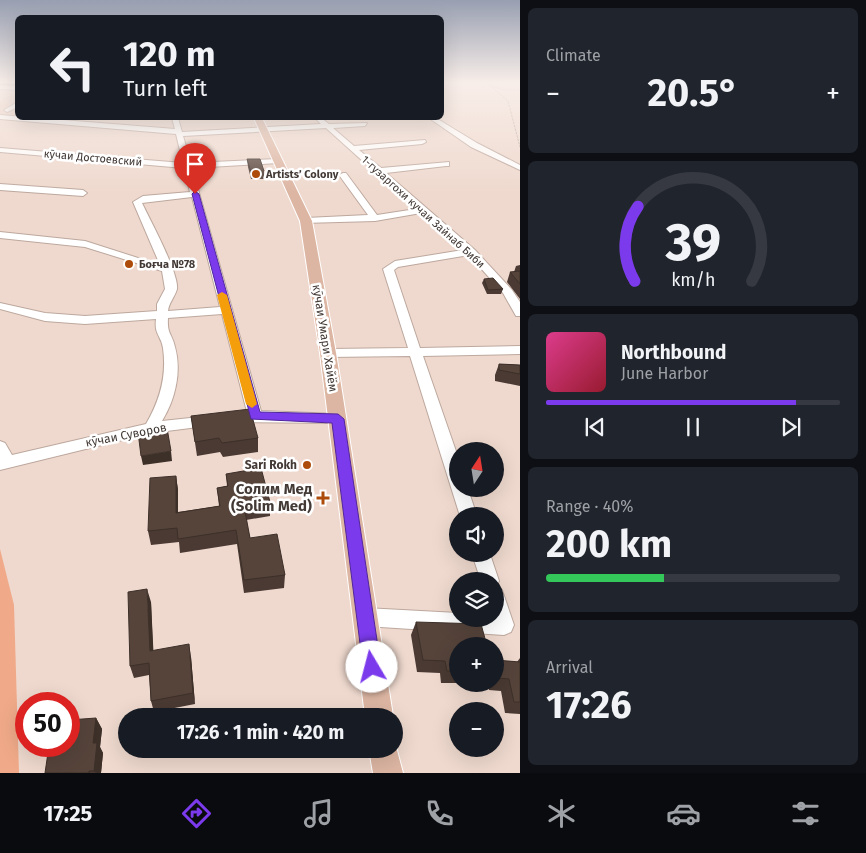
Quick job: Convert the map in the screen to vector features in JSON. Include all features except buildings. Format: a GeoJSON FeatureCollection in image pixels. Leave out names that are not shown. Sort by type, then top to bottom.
{"type":"FeatureCollection","features":[{"type":"Feature","properties":{"kind":"main road","name":"кӯчаи Умари Хайём"},"geometry":{"type":"LineString","coordinates":[[261,124],[306,221],[338,419],[378,708]]}},
{"type":"Feature","properties":{"kind":"main road"},"geometry":{"type":"LineString","coordinates":[[386,758],[388,773]]}},
{"type":"Feature","properties":{"kind":"street"},"geometry":{"type":"LineString","coordinates":[[37,120],[180,133],[261,124],[329,127],[364,124]]}},
{"type":"Feature","properties":{"kind":"street"},"geometry":{"type":"LineString","coordinates":[[123,127],[132,120]]}},
{"type":"Feature","properties":{"kind":"street"},"geometry":{"type":"LineString","coordinates":[[176,120],[255,416]]}},
{"type":"Feature","properties":{"kind":"street","name":"1-гузаргохи кучаи Зайнаб Биби"},"geometry":{"type":"LineString","coordinates":[[320,120],[470,252],[508,292],[520,313]]}},
{"type":"Feature","properties":{"kind":"street"},"geometry":{"type":"LineString","coordinates":[[435,120],[474,145],[520,168]]}},
{"type":"Feature","properties":{"kind":"street"},"geometry":{"type":"LineString","coordinates":[[354,148],[422,142]]}},
{"type":"Feature","properties":{"kind":"street","name":"кӯчаи Достоевский"},"geometry":{"type":"LineString","coordinates":[[0,150],[187,166],[278,161]]}},
{"type":"Feature","properties":{"kind":"street"},"geometry":{"type":"LineString","coordinates":[[380,171],[446,164]]}},
{"type":"Feature","properties":{"kind":"street"},"geometry":{"type":"LineString","coordinates":[[343,175],[375,218]]}},
{"type":"Feature","properties":{"kind":"street"},"geometry":{"type":"LineString","coordinates":[[0,187],[83,192]]}},
{"type":"Feature","properties":{"kind":"street"},"geometry":{"type":"LineString","coordinates":[[151,428],[164,406],[171,375],[169,346],[161,332],[163,304],[171,289],[167,269],[137,202],[143,199],[195,194]]}},
{"type":"Feature","properties":{"kind":"street"},"geometry":{"type":"LineString","coordinates":[[306,221],[375,218],[424,210]]}},
{"type":"Feature","properties":{"kind":"street"},"geometry":{"type":"LineString","coordinates":[[0,235],[78,243],[107,250],[144,266],[167,269]]}},
{"type":"Feature","properties":{"kind":"street"},"geometry":{"type":"LineString","coordinates":[[449,455],[388,269],[390,266],[470,252]]}},
{"type":"Feature","properties":{"kind":"street"},"geometry":{"type":"LineString","coordinates":[[0,306],[45,317],[85,320],[226,310]]}},
{"type":"Feature","properties":{"kind":"street"},"geometry":{"type":"LineString","coordinates":[[328,353],[520,350]]}},
{"type":"Feature","properties":{"kind":"street","name":"кӯчаи Суворов"},"geometry":{"type":"LineString","coordinates":[[2,458],[151,428],[255,416],[338,419]]}},
{"type":"Feature","properties":{"kind":"street"},"geometry":{"type":"LineString","coordinates":[[365,617],[449,622]]}},
{"type":"Feature","properties":{"kind":"path"},"geometry":{"type":"LineString","coordinates":[[511,119],[520,147]]}},
{"type":"Feature","properties":{"kind":"shaded area"},"geometry":{"type":"Polygon","coordinates":[[[0,549],[14,605],[17,692],[15,692],[15,757],[19,757],[19,773],[0,773],[0,549]]]}},
{"type":"Feature","properties":{"kind":"slow traffic"},"geometry":{"type":"LineString","coordinates":[[222,295],[252,404]]}},
{"type":"Feature","properties":{"kind":"place","name":"Artists’ Colony"},"geometry":{"type":"Point","coordinates":[256,174]}},
{"type":"Feature","properties":{"kind":"place","name":"Боғча №78"},"geometry":{"type":"Point","coordinates":[129,264]}},
{"type":"Feature","properties":{"kind":"place","name":"Sari Rokh"},"geometry":{"type":"Point","coordinates":[307,465]}},
{"type":"Feature","properties":{"kind":"place","name":"Солим Мед (Solim Med)"},"geometry":{"type":"Point","coordinates":[323,498]}},
{"type":"Feature","properties":{"kind":"route"},"geometry":{"type":"LineString","coordinates":[[195,194],[255,416],[338,419],[372,667]]}}]}
